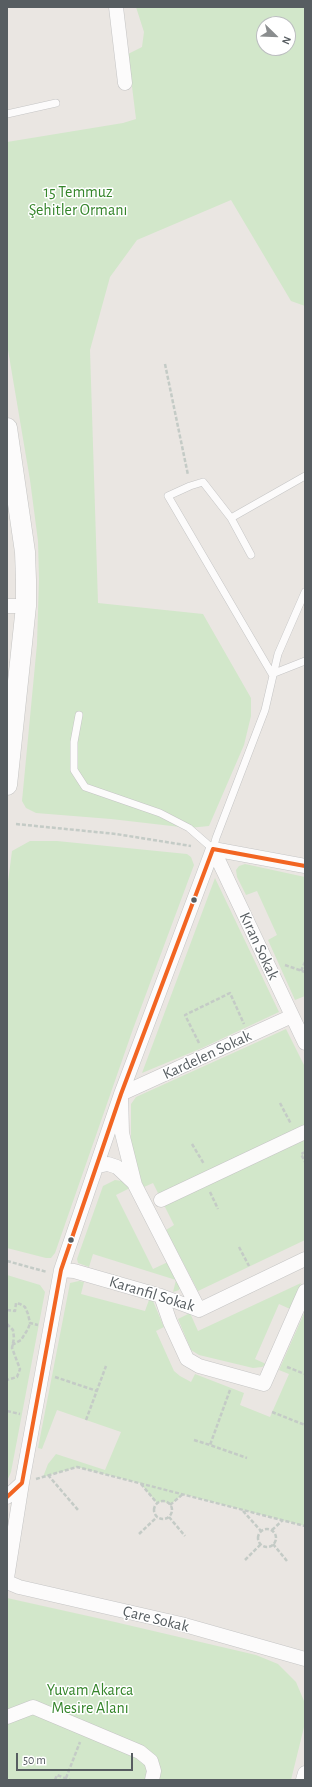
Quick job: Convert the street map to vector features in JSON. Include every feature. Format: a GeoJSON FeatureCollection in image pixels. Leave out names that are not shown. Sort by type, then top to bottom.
{"type":"FeatureCollection","features":[{"type":"Feature","properties":{"kind":"street"},"geometry":{"type":"LineString","coordinates":[[116,7],[125,83]]}},
{"type":"Feature","properties":{"kind":"street"},"geometry":{"type":"LineString","coordinates":[[7,428],[11,483],[25,552],[17,606],[7,785]]}},
{"type":"Feature","properties":{"kind":"street"},"geometry":{"type":"LineString","coordinates":[[7,1578],[55,1271],[98,1166],[121,1094],[213,849],[305,866]]}},
{"type":"Feature","properties":{"kind":"street","name":"Kıran Sokak"},"geometry":{"type":"LineString","coordinates":[[213,849],[305,1043]]}},
{"type":"Feature","properties":{"kind":"street","name":"Kardelen Sokak"},"geometry":{"type":"LineString","coordinates":[[121,1094],[292,1016]]}},
{"type":"Feature","properties":{"kind":"street"},"geometry":{"type":"LineString","coordinates":[[121,1094],[122,1133],[135,1185],[199,1310]]}},
{"type":"Feature","properties":{"kind":"street"},"geometry":{"type":"LineString","coordinates":[[161,1200],[301,1133]]}},
{"type":"Feature","properties":{"kind":"street"},"geometry":{"type":"LineString","coordinates":[[98,1166],[108,1164],[117,1167],[135,1185]]}},
{"type":"Feature","properties":{"kind":"street","name":"Karanfil Sokak"},"geometry":{"type":"LineString","coordinates":[[55,1271],[74,1271],[161,1296],[199,1310],[305,1259]]}},
{"type":"Feature","properties":{"kind":"street"},"geometry":{"type":"LineString","coordinates":[[161,1296],[172,1328],[187,1359],[199,1366],[264,1384],[305,1291]]}},
{"type":"Feature","properties":{"kind":"street"},"geometry":{"type":"LineString","coordinates":[[7,1497],[22,1483]]}},
{"type":"Feature","properties":{"kind":"street","name":"Çare Sokak"},"geometry":{"type":"LineString","coordinates":[[7,1582],[19,1587],[181,1624],[305,1659]]}},
{"type":"Feature","properties":{"kind":"street"},"geometry":{"type":"LineString","coordinates":[[7,1717],[33,1707],[140,1752],[151,1761],[154,1771],[152,1780]]}},
{"type":"Feature","properties":{"kind":"street"},"geometry":{"type":"LineString","coordinates":[[303,1780],[305,1773]]}},
{"type":"Feature","properties":{"kind":"lane"},"geometry":{"type":"LineString","coordinates":[[7,114],[56,103]]}},
{"type":"Feature","properties":{"kind":"lane"},"geometry":{"type":"LineString","coordinates":[[231,518],[305,476]]}},
{"type":"Feature","properties":{"kind":"lane"},"geometry":{"type":"LineString","coordinates":[[251,555],[231,518],[203,482],[168,496],[272,674]]}},
{"type":"Feature","properties":{"kind":"lane"},"geometry":{"type":"LineString","coordinates":[[79,715],[74,742],[74,770],[85,786],[160,813],[189,828],[213,849],[265,710],[272,674],[278,654],[305,592]]}},
{"type":"Feature","properties":{"kind":"lane"},"geometry":{"type":"LineString","coordinates":[[272,674],[305,661]]}},
{"type":"Feature","properties":{"kind":"path"},"geometry":{"type":"LineString","coordinates":[[165,364],[190,486]]}},
{"type":"Feature","properties":{"kind":"path"},"geometry":{"type":"LineString","coordinates":[[16,824],[116,834],[213,849]]}},
{"type":"Feature","properties":{"kind":"path"},"geometry":{"type":"LineString","coordinates":[[301,971],[305,962]]}},
{"type":"Feature","properties":{"kind":"path"},"geometry":{"type":"LineString","coordinates":[[278,963],[305,972]]}},
{"type":"Feature","properties":{"kind":"path"},"geometry":{"type":"LineString","coordinates":[[202,1048],[185,1015],[230,993],[246,1028]]}},
{"type":"Feature","properties":{"kind":"path"},"geometry":{"type":"LineString","coordinates":[[280,1103],[301,1133]]}},
{"type":"Feature","properties":{"kind":"path"},"geometry":{"type":"LineString","coordinates":[[192,1144],[207,1178],[218,1209]]}},
{"type":"Feature","properties":{"kind":"path"},"geometry":{"type":"LineString","coordinates":[[305,1152],[301,1154],[305,1162]]}},
{"type":"Feature","properties":{"kind":"path"},"geometry":{"type":"LineString","coordinates":[[239,1247],[249,1266]]}},
{"type":"Feature","properties":{"kind":"path"},"geometry":{"type":"LineString","coordinates":[[7,1261],[55,1271]]}},
{"type":"Feature","properties":{"kind":"path"},"geometry":{"type":"LineString","coordinates":[[7,1310],[15,1311],[16,1303],[20,1304],[25,1307],[30,1323],[21,1340],[7,1348]]}},
{"type":"Feature","properties":{"kind":"path"},"geometry":{"type":"LineString","coordinates":[[30,1323],[38,1325]]}},
{"type":"Feature","properties":{"kind":"path"},"geometry":{"type":"LineString","coordinates":[[7,1324],[13,1330],[14,1338],[12,1346],[19,1364],[20,1373],[13,1380],[7,1380]]}},
{"type":"Feature","properties":{"kind":"path"},"geometry":{"type":"LineString","coordinates":[[282,1365],[305,1374]]}},
{"type":"Feature","properties":{"kind":"path"},"geometry":{"type":"LineString","coordinates":[[86,1420],[106,1366]]}},
{"type":"Feature","properties":{"kind":"path"},"geometry":{"type":"LineString","coordinates":[[52,1376],[96,1392]]}},
{"type":"Feature","properties":{"kind":"path"},"geometry":{"type":"LineString","coordinates":[[210,1445],[235,1376]]}},
{"type":"Feature","properties":{"kind":"path"},"geometry":{"type":"LineString","coordinates":[[7,1411],[22,1415]]}},
{"type":"Feature","properties":{"kind":"path"},"geometry":{"type":"LineString","coordinates":[[272,1412],[305,1425]]}},
{"type":"Feature","properties":{"kind":"path"},"geometry":{"type":"LineString","coordinates":[[194,1440],[246,1458]]}},
{"type":"Feature","properties":{"kind":"path"},"geometry":{"type":"LineString","coordinates":[[22,1483],[77,1467],[305,1526]]}},
{"type":"Feature","properties":{"kind":"path"},"geometry":{"type":"LineString","coordinates":[[48,1476],[78,1510]]}},
{"type":"Feature","properties":{"kind":"path"},"geometry":{"type":"LineString","coordinates":[[140,1484],[157,1503]]}},
{"type":"Feature","properties":{"kind":"path"},"geometry":{"type":"LineString","coordinates":[[170,1505],[183,1494]]}},
{"type":"Feature","properties":{"kind":"path"},"geometry":{"type":"LineString","coordinates":[[157,1517],[154,1509],[157,1503],[163,1501],[170,1505],[172,1510],[169,1517]]}},
{"type":"Feature","properties":{"kind":"path"},"geometry":{"type":"LineString","coordinates":[[242,1510],[262,1531]]}},
{"type":"Feature","properties":{"kind":"path"},"geometry":{"type":"LineString","coordinates":[[157,1517],[162,1519],[169,1517]]}},
{"type":"Feature","properties":{"kind":"path"},"geometry":{"type":"LineString","coordinates":[[139,1534],[157,1517]]}},
{"type":"Feature","properties":{"kind":"path"},"geometry":{"type":"LineString","coordinates":[[169,1517],[185,1536]]}},
{"type":"Feature","properties":{"kind":"path"},"geometry":{"type":"LineString","coordinates":[[272,1530],[276,1538],[273,1544],[266,1546],[261,1544],[258,1539],[262,1531],[267,1529],[272,1530],[283,1520]]}},
{"type":"Feature","properties":{"kind":"path"},"geometry":{"type":"LineString","coordinates":[[245,1560],[261,1544]]}},
{"type":"Feature","properties":{"kind":"path"},"geometry":{"type":"LineString","coordinates":[[273,1544],[287,1561]]}},
{"type":"Feature","properties":{"kind":"path"},"geometry":{"type":"LineString","coordinates":[[66,1778],[86,1729]]}},
{"type":"Feature","properties":{"kind":"path"},"geometry":{"type":"LineString","coordinates":[[55,1780],[58,1775],[70,1780]]}},
{"type":"Feature","properties":{"kind":"green space","name":"15 Temmuz Şehitler Ormanı"},"geometry":{"type":"Polygon","coordinates":[[[136,7],[305,7],[305,306],[291,301],[231,200],[137,240],[110,277],[90,350],[98,603],[203,614],[251,698],[251,716],[244,745],[209,826],[189,828],[111,819],[36,813],[26,808],[22,801],[37,644],[39,579],[38,541],[30,480],[7,344],[7,142],[123,123],[136,119],[128,54],[142,47],[144,32],[136,7]]]}},
{"type":"Feature","properties":{"kind":"green space"},"geometry":{"type":"Polygon","coordinates":[[[30,841],[57,841],[187,854],[191,857],[194,865],[133,1029],[55,1253],[51,1258],[7,1248],[7,890],[12,851],[30,841]]]}},
{"type":"Feature","properties":{"kind":"green space"},"geometry":{"type":"Polygon","coordinates":[[[245,864],[305,877],[305,996],[295,1000],[268,940],[277,935],[257,891],[246,895],[237,877],[236,870],[239,866],[245,864]]]}},
{"type":"Feature","properties":{"kind":"green space"},"geometry":{"type":"Polygon","coordinates":[[[215,878],[279,1012],[202,1048],[142,1073],[215,878]]]}},
{"type":"Feature","properties":{"kind":"green space"},"geometry":{"type":"Polygon","coordinates":[[[286,1029],[305,1067],[305,1240],[198,1291],[166,1230],[174,1225],[153,1183],[144,1187],[135,1170],[131,1156],[131,1104],[136,1097],[286,1029]]]}},
{"type":"Feature","properties":{"kind":"green space"},"geometry":{"type":"Polygon","coordinates":[[[115,1180],[122,1181],[130,1188],[116,1195],[153,1269],[168,1262],[180,1287],[179,1290],[173,1292],[176,1280],[93,1254],[89,1267],[78,1263],[77,1259],[103,1186],[115,1180]]]}},
{"type":"Feature","properties":{"kind":"green space"},"geometry":{"type":"Polygon","coordinates":[[[7,1275],[40,1285],[45,1292],[11,1472],[7,1481],[7,1275]]]}},
{"type":"Feature","properties":{"kind":"green space"},"geometry":{"type":"Polygon","coordinates":[[[79,1281],[84,1282],[81,1294],[145,1311],[149,1300],[153,1301],[164,1327],[156,1331],[174,1371],[191,1382],[195,1374],[244,1393],[240,1405],[270,1417],[289,1374],[279,1370],[305,1311],[305,1526],[183,1494],[170,1505],[163,1501],[157,1503],[140,1483],[77,1467],[43,1477],[48,1464],[56,1454],[105,1470],[121,1432],[57,1410],[42,1449],[38,1448],[70,1283],[79,1281]]]}},
{"type":"Feature","properties":{"kind":"green space"},"geometry":{"type":"Polygon","coordinates":[[[301,1283],[290,1309],[279,1304],[255,1359],[266,1364],[262,1367],[253,1368],[199,1355],[191,1350],[178,1319],[190,1313],[198,1331],[301,1283]]]}},
{"type":"Feature","properties":{"kind":"green space","name":"Yuvam Akarca Mesire Alanı"},"geometry":{"type":"Polygon","coordinates":[[[7,1598],[256,1655],[278,1664],[296,1682],[304,1701],[304,1727],[291,1780],[7,1780],[7,1598]]]}},
{"type":"Feature","properties":{"kind":"transit line"},"geometry":{"type":"LineString","coordinates":[[213,849],[305,866]]}},
{"type":"Feature","properties":{"kind":"transit line"},"geometry":{"type":"LineString","coordinates":[[7,1497],[22,1483],[61,1270],[121,1094],[213,849]]}}]}
